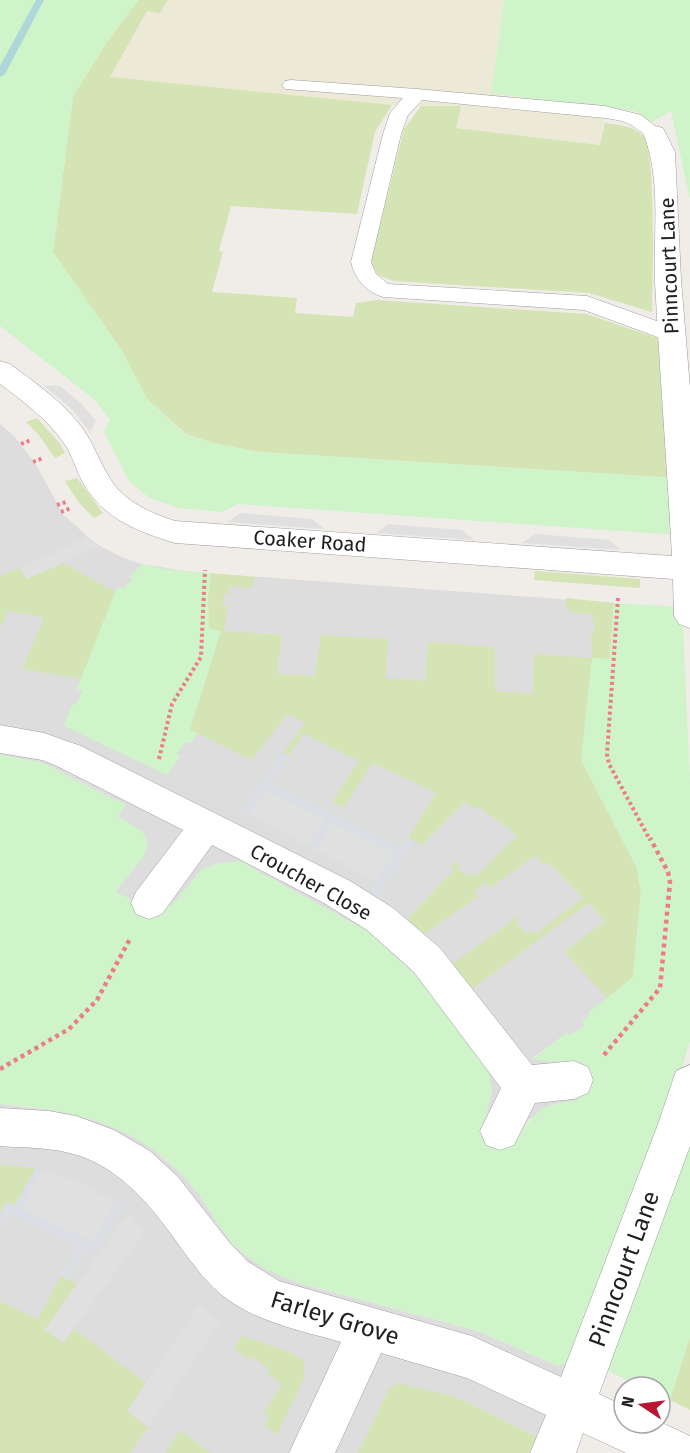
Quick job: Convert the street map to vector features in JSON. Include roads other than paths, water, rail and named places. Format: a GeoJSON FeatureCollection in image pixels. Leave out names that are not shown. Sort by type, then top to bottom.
{"type":"FeatureCollection","features":[{"type":"Feature","properties":{"kind":"street","name":"Pinncourt Lane"},"geometry":{"type":"LineString","coordinates":[[655,133],[663,152],[666,192],[671,334],[689,569],[690,616]]}},
{"type":"Feature","properties":{"kind":"street","name":"Coaker Road"},"geometry":{"type":"LineString","coordinates":[[0,370],[40,401],[62,422],[76,439],[96,480],[109,498],[137,519],[154,526],[175,532],[689,569]]}},
{"type":"Feature","properties":{"kind":"street","name":"Croucher Close"},"geometry":{"type":"LineString","coordinates":[[0,739],[58,751],[337,892],[400,935],[427,960],[523,1085]]}},
{"type":"Feature","properties":{"kind":"street"},"geometry":{"type":"LineString","coordinates":[[149,903],[206,826]]}},
{"type":"Feature","properties":{"kind":"street"},"geometry":{"type":"LineString","coordinates":[[500,1131],[523,1085],[574,1080]]}},
{"type":"Feature","properties":{"kind":"street","name":"Pinncourt Lane"},"geometry":{"type":"LineString","coordinates":[[553,1453],[590,1363],[677,1127],[690,1084]]}},
{"type":"Feature","properties":{"kind":"street","name":"Farley Grove"},"geometry":{"type":"LineString","coordinates":[[0,1127],[49,1130],[100,1144],[135,1165],[164,1191],[214,1257],[242,1284],[270,1300],[472,1358],[573,1404],[665,1451]]}},
{"type":"Feature","properties":{"kind":"street"},"geometry":{"type":"LineString","coordinates":[[312,1453],[370,1329]]}},
{"type":"Feature","properties":{"kind":"lane"},"geometry":{"type":"LineString","coordinates":[[291,86],[417,94],[605,112],[634,119],[655,133]]}},
{"type":"Feature","properties":{"kind":"lane"},"geometry":{"type":"LineString","coordinates":[[417,94],[399,113],[392,134],[361,262],[363,274],[370,282],[383,290],[587,303],[671,334]]}},
{"type":"Feature","properties":{"kind":"waterway"},"geometry":{"type":"LineString","coordinates":[[0,74],[40,0]]}}]}
